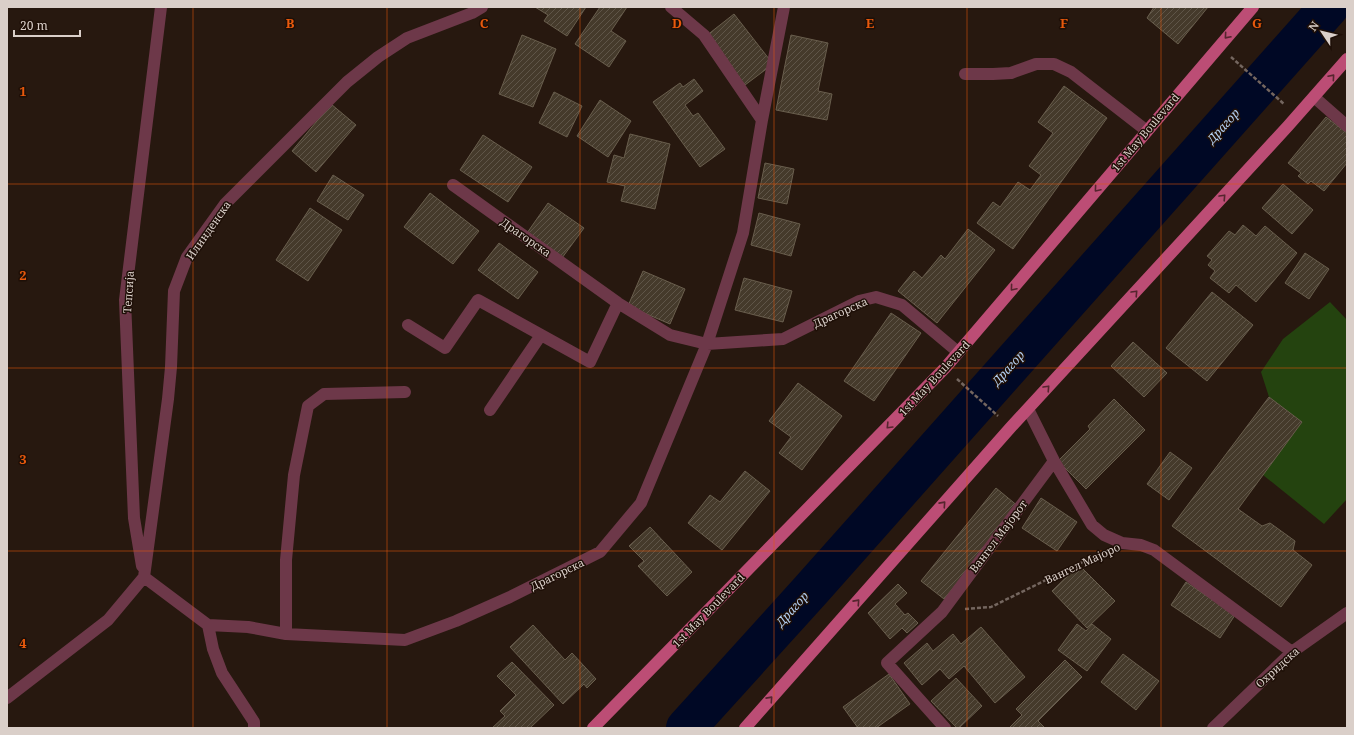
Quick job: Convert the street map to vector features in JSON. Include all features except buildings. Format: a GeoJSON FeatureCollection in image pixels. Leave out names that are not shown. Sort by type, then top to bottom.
{"type":"FeatureCollection","features":[{"type":"Feature","properties":{"kind":"main road","name":"1st May Boulevard"},"geometry":{"type":"LineString","coordinates":[[593,728],[945,368],[1253,7]]}},
{"type":"Feature","properties":{"kind":"main road"},"geometry":{"type":"LineString","coordinates":[[744,728],[1028,409],[1314,97],[1347,59]]}},
{"type":"Feature","properties":{"kind":"street","name":"Тепсија"},"geometry":{"type":"LineString","coordinates":[[144,577],[134,518],[125,300],[161,7]]}},
{"type":"Feature","properties":{"kind":"street","name":"Илинденска"},"geometry":{"type":"LineString","coordinates":[[144,577],[168,399],[171,368],[174,291],[187,257],[225,204],[347,82],[378,57],[407,38],[472,13],[482,7]]}},
{"type":"Feature","properties":{"kind":"street"},"geometry":{"type":"LineString","coordinates":[[671,7],[704,35],[762,120]]}},
{"type":"Feature","properties":{"kind":"street"},"geometry":{"type":"LineString","coordinates":[[707,344],[743,233],[762,120],[784,7]]}},
{"type":"Feature","properties":{"kind":"street"},"geometry":{"type":"LineString","coordinates":[[965,74],[1011,73],[1036,64],[1054,64],[1071,72],[1147,131]]}},
{"type":"Feature","properties":{"kind":"street"},"geometry":{"type":"LineString","coordinates":[[1314,97],[1347,126]]}},
{"type":"Feature","properties":{"kind":"street","name":"Драгорска"},"geometry":{"type":"LineString","coordinates":[[453,186],[618,302],[670,335],[707,344],[783,339],[859,302],[876,297],[902,305],[958,352]]}},
{"type":"Feature","properties":{"kind":"street"},"geometry":{"type":"LineString","coordinates":[[408,324],[445,348],[478,300],[590,362],[618,302]]}},
{"type":"Feature","properties":{"kind":"street"},"geometry":{"type":"LineString","coordinates":[[490,410],[541,335]]}},
{"type":"Feature","properties":{"kind":"street","name":"Драгорска"},"geometry":{"type":"LineString","coordinates":[[208,625],[248,627],[286,634],[404,640],[456,621],[510,597],[600,552],[641,503],[707,344]]}},
{"type":"Feature","properties":{"kind":"street"},"geometry":{"type":"LineString","coordinates":[[286,634],[286,560],[294,475],[308,406],[324,394],[405,392]]}},
{"type":"Feature","properties":{"kind":"street"},"geometry":{"type":"LineString","coordinates":[[1028,409],[1054,461],[1092,526],[1104,535],[1122,543]]}},
{"type":"Feature","properties":{"kind":"street","name":"Вангел Маjорот"},"geometry":{"type":"LineString","coordinates":[[942,612],[1054,461]]}},
{"type":"Feature","properties":{"kind":"street","name":"Вангел Мајоро"},"geometry":{"type":"LineString","coordinates":[[1122,543],[1140,545],[1154,550],[1292,652]]}},
{"type":"Feature","properties":{"kind":"street"},"geometry":{"type":"LineString","coordinates":[[7,698],[108,620],[144,577],[208,625],[213,649],[222,673],[254,722],[254,728]]}},
{"type":"Feature","properties":{"kind":"street"},"geometry":{"type":"LineString","coordinates":[[942,612],[887,663],[945,728]]}},
{"type":"Feature","properties":{"kind":"street","name":"Охридска"},"geometry":{"type":"LineString","coordinates":[[1213,728],[1292,652],[1347,613]]}},
{"type":"Feature","properties":{"kind":"path"},"geometry":{"type":"LineString","coordinates":[[1243,68],[1285,105]]}},
{"type":"Feature","properties":{"kind":"path"},"geometry":{"type":"LineString","coordinates":[[965,387],[995,413]]}},
{"type":"Feature","properties":{"kind":"path","name":"Вангел Мајоро"},"geometry":{"type":"LineString","coordinates":[[942,612],[991,607],[1122,543]]}},
{"type":"Feature","properties":{"kind":"green space"},"geometry":{"type":"Polygon","coordinates":[[[1330,302],[1347,320],[1347,499],[1324,524],[1263,475],[1302,422],[1269,397],[1261,372],[1283,339],[1330,302]]]}},
{"type":"Feature","properties":{"kind":"waterway","name":"Драгор"},"geometry":{"type":"LineString","coordinates":[[686,728],[810,591],[1329,7]]}}]}
